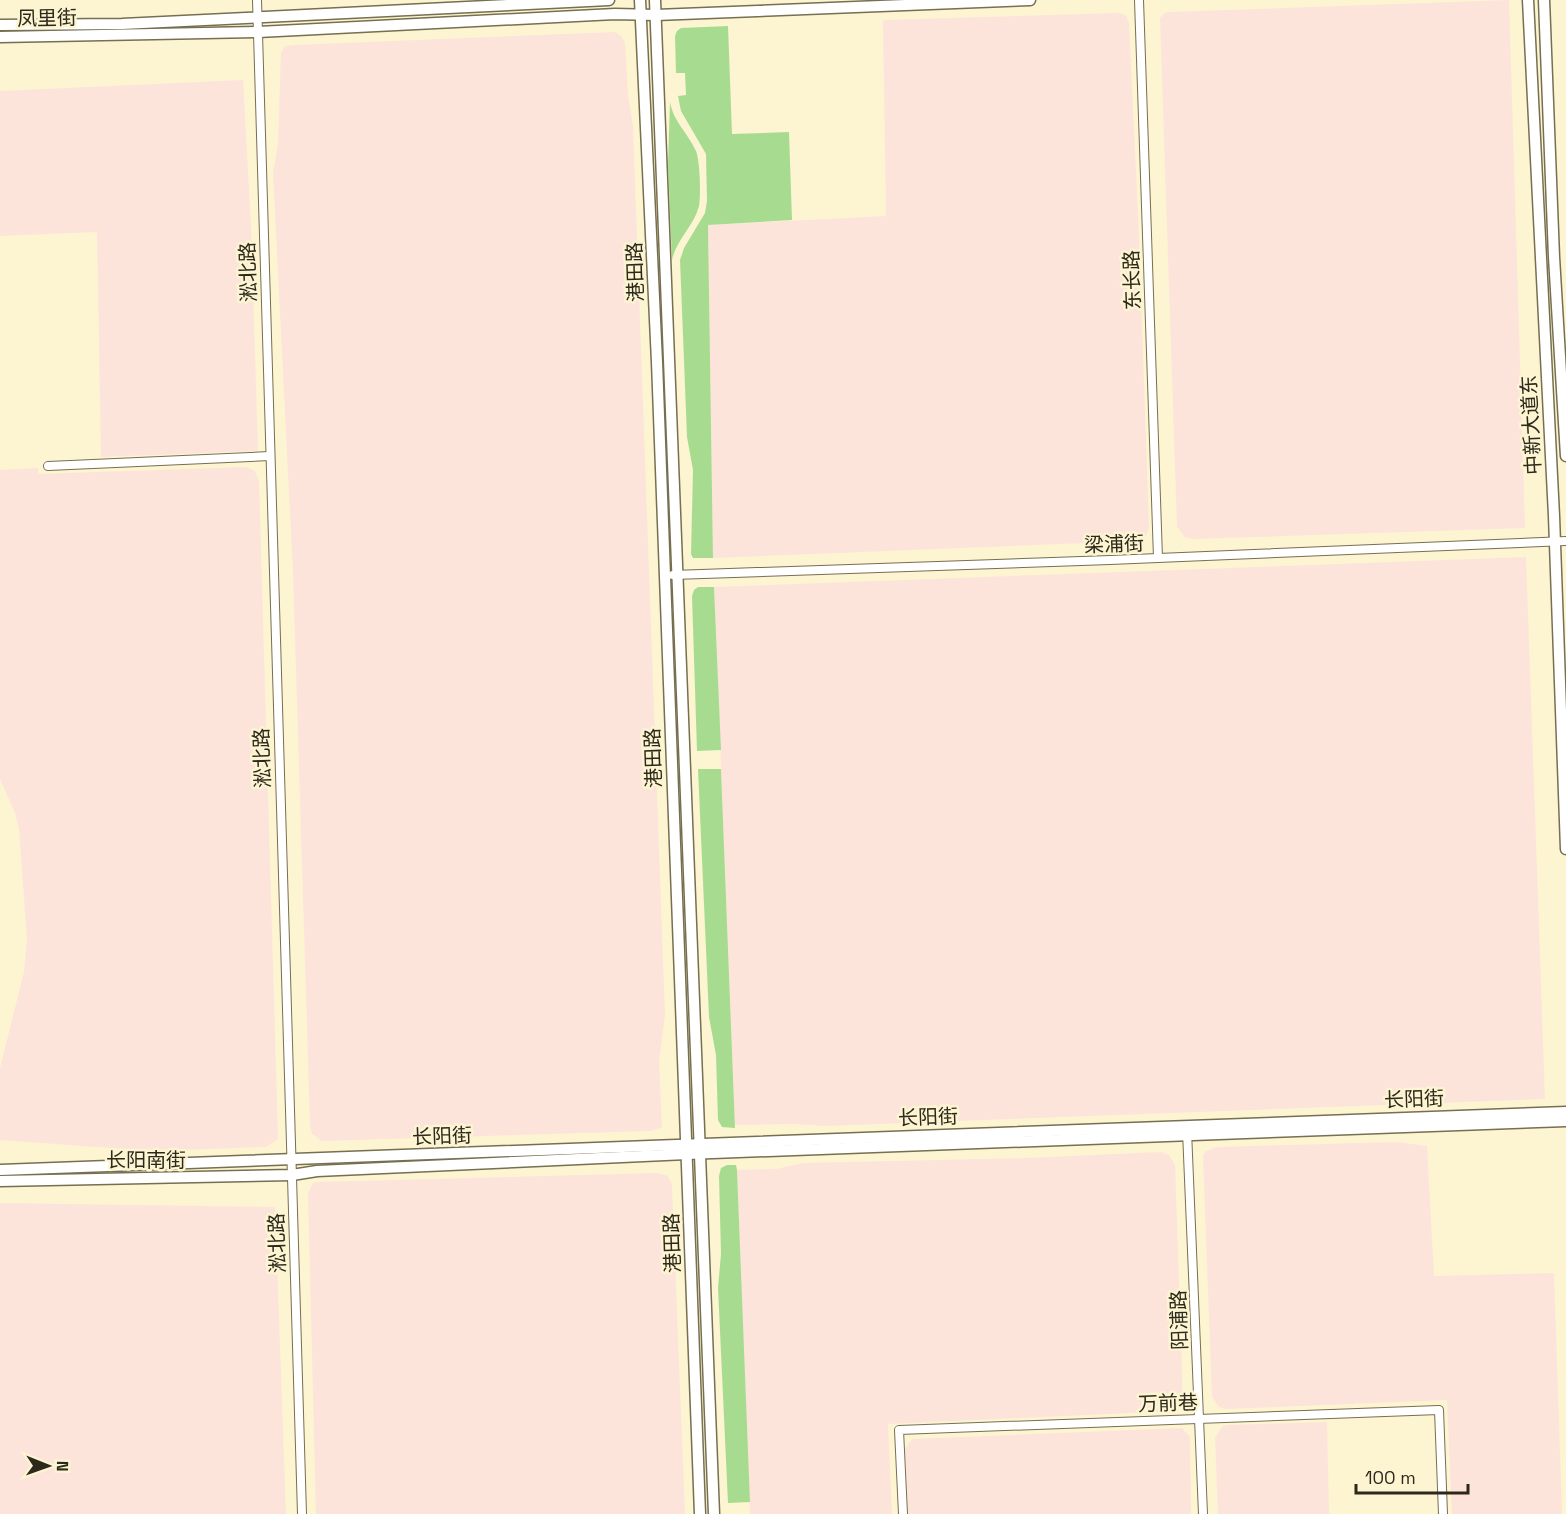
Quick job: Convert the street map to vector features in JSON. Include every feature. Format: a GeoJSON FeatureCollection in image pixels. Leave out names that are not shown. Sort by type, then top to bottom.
{"type":"FeatureCollection","features":[{"type":"Feature","properties":{"kind":"main road","name":"凤里街"},"geometry":{"type":"LineString","coordinates":[[0,25],[122,24],[609,0]]}},
{"type":"Feature","properties":{"kind":"main road","name":"港田路"},"geometry":{"type":"LineString","coordinates":[[640,0],[700,1514]]}},
{"type":"Feature","properties":{"kind":"main road","name":"港田路"},"geometry":{"type":"LineString","coordinates":[[655,0],[714,1514]]}},
{"type":"Feature","properties":{"kind":"main road","name":"凤里街"},"geometry":{"type":"LineString","coordinates":[[0,37],[258,32],[615,14],[656,15],[1030,0]]}},
{"type":"Feature","properties":{"kind":"main road","name":"中新大道东"},"geometry":{"type":"LineString","coordinates":[[1528,0],[1560,541],[1566,849]]}},
{"type":"Feature","properties":{"kind":"main road","name":"中新大道东"},"geometry":{"type":"LineString","coordinates":[[1544,0],[1554,257],[1566,456]]}},
{"type":"Feature","properties":{"kind":"main road","name":"长阳街"},"geometry":{"type":"LineString","coordinates":[[291,1160],[700,1149],[1187,1130],[1566,1112]]}},
{"type":"Feature","properties":{"kind":"main road","name":"长阳街"},"geometry":{"type":"LineString","coordinates":[[1187,1130],[1566,1121]]}},
{"type":"Feature","properties":{"kind":"main road","name":"长阳街"},"geometry":{"type":"LineString","coordinates":[[292,1176],[317,1171],[686,1149]]}},
{"type":"Feature","properties":{"kind":"main road","name":"长阳南街"},"geometry":{"type":"LineString","coordinates":[[0,1170],[291,1160]]}},
{"type":"Feature","properties":{"kind":"main road","name":"长阳南街"},"geometry":{"type":"LineString","coordinates":[[0,1181],[292,1176]]}},
{"type":"Feature","properties":{"kind":"street","name":"淞北路"},"geometry":{"type":"LineString","coordinates":[[257,0],[302,1514]]}},
{"type":"Feature","properties":{"kind":"street","name":"东长路"},"geometry":{"type":"LineString","coordinates":[[1139,0],[1158,558]]}},
{"type":"Feature","properties":{"kind":"street"},"geometry":{"type":"LineString","coordinates":[[48,466],[270,456]]}},
{"type":"Feature","properties":{"kind":"street","name":"梁浦街"},"geometry":{"type":"LineString","coordinates":[[664,575],[1560,541]]}},
{"type":"Feature","properties":{"kind":"street","name":"阳浦路"},"geometry":{"type":"LineString","coordinates":[[1187,1130],[1203,1514]]}},
{"type":"Feature","properties":{"kind":"street","name":"万前巷"},"geometry":{"type":"LineString","coordinates":[[903,1514],[899,1430],[1439,1410],[1443,1514]]}},
{"type":"Feature","properties":{"kind":"shaded area"},"geometry":{"type":"Polygon","coordinates":[[[1509,0],[1525,528],[1193,539],[1185,537],[1177,527],[1160,18],[1170,12],[1509,0]]]}},
{"type":"Feature","properties":{"kind":"shaded area"},"geometry":{"type":"Polygon","coordinates":[[[1120,13],[1126,16],[1129,23],[1149,528],[1146,536],[1137,541],[713,558],[708,225],[886,216],[883,20],[1120,13]]]}},
{"type":"Feature","properties":{"kind":"shaded area"},"geometry":{"type":"Polygon","coordinates":[[[615,32],[625,43],[628,95],[633,126],[665,1016],[659,1061],[662,1127],[651,1131],[322,1141],[312,1134],[310,1125],[293,573],[273,173],[278,144],[281,53],[285,46],[293,45],[615,32]]]}},
{"type":"Feature","properties":{"kind":"shaded area"},"geometry":{"type":"Polygon","coordinates":[[[243,80],[251,226],[258,451],[101,457],[97,232],[0,236],[0,91],[243,80]]]}},
{"type":"Feature","properties":{"kind":"shaded area"},"geometry":{"type":"Polygon","coordinates":[[[246,467],[255,471],[259,481],[278,1139],[266,1147],[153,1151],[0,1140],[0,1068],[24,972],[27,939],[19,829],[15,813],[0,779],[0,470],[38,468],[38,474],[246,467]]]}},
{"type":"Feature","properties":{"kind":"shaded area"},"geometry":{"type":"Polygon","coordinates":[[[1526,557],[1545,1099],[825,1126],[735,1125],[714,587],[1526,557]]]}},
{"type":"Feature","properties":{"kind":"shaded area"},"geometry":{"type":"Polygon","coordinates":[[[1397,1142],[1427,1146],[1434,1276],[1554,1273],[1562,1514],[1452,1514],[1447,1400],[1226,1409],[1219,1407],[1212,1397],[1203,1156],[1205,1152],[1216,1147],[1397,1142]]]}},
{"type":"Feature","properties":{"kind":"shaded area"},"geometry":{"type":"Polygon","coordinates":[[[1161,1152],[1169,1155],[1175,1165],[1183,1399],[1180,1407],[1173,1411],[888,1424],[892,1514],[750,1514],[737,1170],[776,1169],[803,1163],[1027,1158],[1161,1152]]]}},
{"type":"Feature","properties":{"kind":"shaded area"},"geometry":{"type":"Polygon","coordinates":[[[657,1173],[668,1176],[672,1185],[685,1514],[316,1514],[308,1193],[313,1183],[657,1173]]]}},
{"type":"Feature","properties":{"kind":"shaded area"},"geometry":{"type":"Polygon","coordinates":[[[0,1203],[275,1207],[286,1514],[0,1514],[0,1203]]]}},
{"type":"Feature","properties":{"kind":"shaded area"},"geometry":{"type":"Polygon","coordinates":[[[1327,1422],[1329,1514],[1218,1514],[1215,1438],[1222,1427],[1226,1425],[1327,1422]]]}},
{"type":"Feature","properties":{"kind":"shaded area"},"geometry":{"type":"Polygon","coordinates":[[[1182,1428],[1190,1437],[1191,1514],[908,1514],[905,1449],[912,1439],[1182,1428]]]}},
{"type":"Feature","properties":{"kind":"green space"},"geometry":{"type":"Polygon","coordinates":[[[728,26],[732,134],[789,132],[792,220],[708,225],[713,558],[693,558],[691,554],[693,470],[687,437],[680,260],[684,248],[705,213],[706,154],[681,111],[678,96],[686,95],[685,73],[676,73],[675,36],[681,28],[728,26]]]}},
{"type":"Feature","properties":{"kind":"green space"},"geometry":{"type":"Polygon","coordinates":[[[670,102],[674,115],[696,151],[700,187],[697,213],[677,246],[672,260],[668,164],[670,102]]]}},
{"type":"Feature","properties":{"kind":"green space"},"geometry":{"type":"Polygon","coordinates":[[[698,587],[714,587],[721,750],[697,751],[692,596],[698,587]]]}},
{"type":"Feature","properties":{"kind":"green space"},"geometry":{"type":"Polygon","coordinates":[[[698,769],[721,769],[735,1128],[722,1127],[718,1120],[716,1055],[709,1017],[698,769]]]}},
{"type":"Feature","properties":{"kind":"green space"},"geometry":{"type":"Polygon","coordinates":[[[736,1165],[737,1170],[750,1502],[728,1503],[718,1288],[721,1254],[719,1176],[721,1168],[736,1165]]]}}]}
